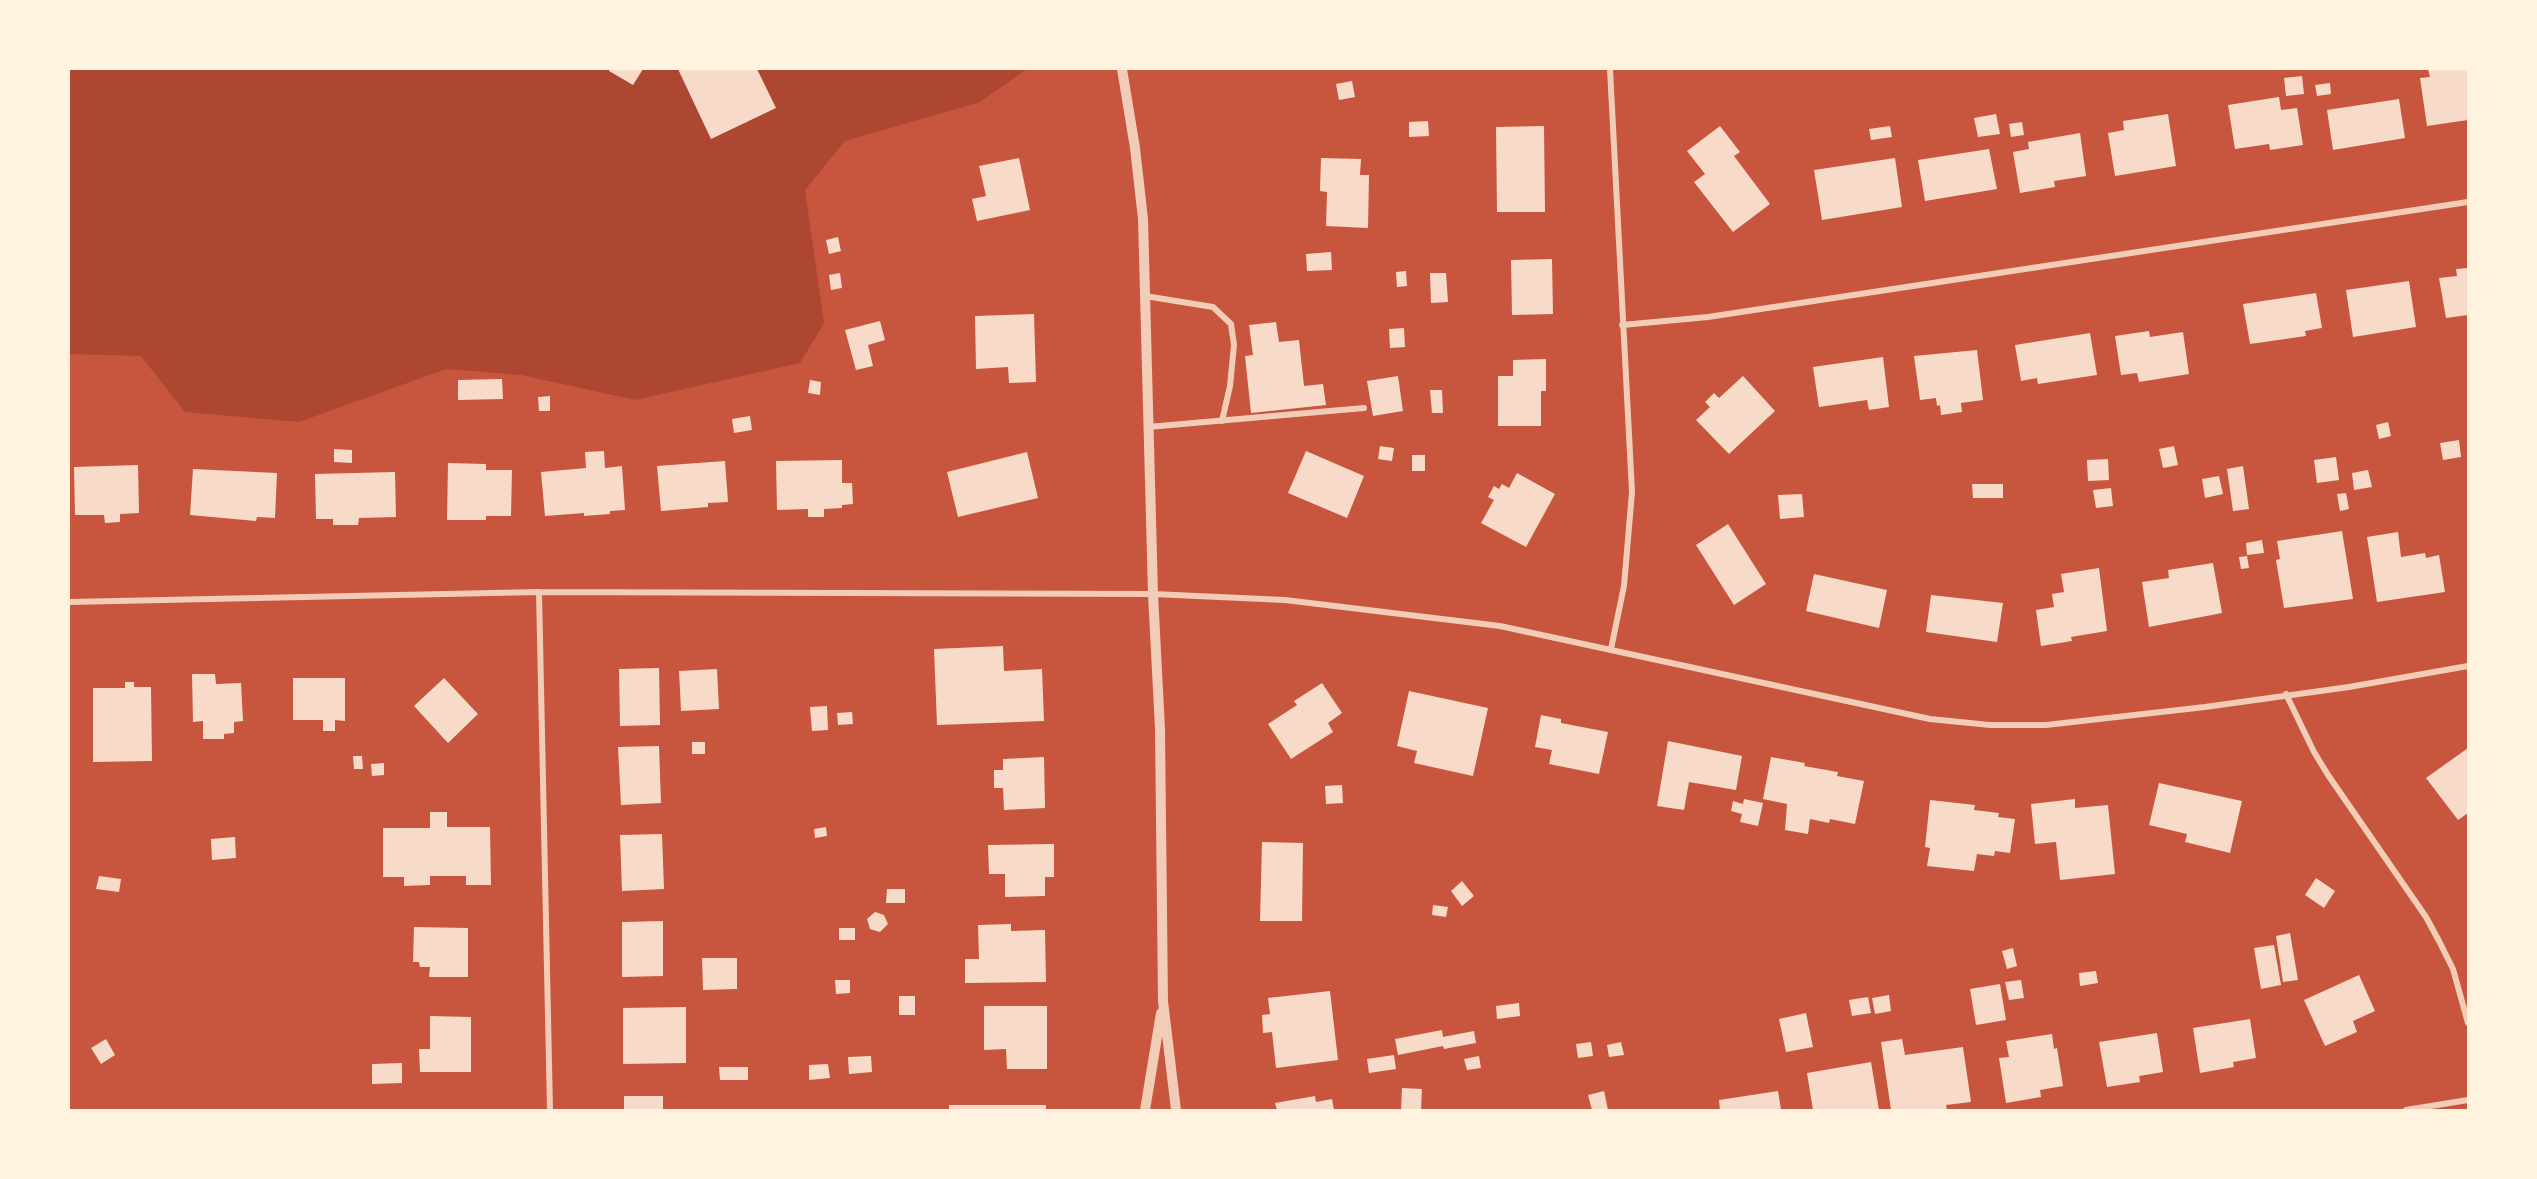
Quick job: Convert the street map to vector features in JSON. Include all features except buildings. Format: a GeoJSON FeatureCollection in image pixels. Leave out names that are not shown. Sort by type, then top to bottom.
{"type":"FeatureCollection","features":[{"type":"Feature","properties":{"kind":"street"},"geometry":{"type":"LineString","coordinates":[[1122,69],[1135,148],[1143,219],[1153,594],[1160,729],[1163,1001],[1176,1110]]}},
{"type":"Feature","properties":{"kind":"street"},"geometry":{"type":"LineString","coordinates":[[1610,69],[1632,492],[1624,586],[1611,649]]}},
{"type":"Feature","properties":{"kind":"street"},"geometry":{"type":"LineString","coordinates":[[1622,325],[1720,315],[2468,202]]}},
{"type":"Feature","properties":{"kind":"street"},"geometry":{"type":"LineString","coordinates":[[1145,296],[1213,307],[1231,324],[1234,345],[1230,386],[1222,421]]}},
{"type":"Feature","properties":{"kind":"street"},"geometry":{"type":"LineString","coordinates":[[1148,428],[1364,408]]}},
{"type":"Feature","properties":{"kind":"street"},"geometry":{"type":"LineString","coordinates":[[539,592],[550,1110]]}},
{"type":"Feature","properties":{"kind":"street"},"geometry":{"type":"LineString","coordinates":[[69,602],[539,592],[1153,594],[1285,600],[1383,610],[1500,626],[1930,719],[1990,725],[2046,725],[2205,707],[2286,694],[2329,690],[2468,666]]}},
{"type":"Feature","properties":{"kind":"street"},"geometry":{"type":"LineString","coordinates":[[2286,694],[2328,775],[2426,917],[2439,940],[2453,969],[2468,1023]]}},
{"type":"Feature","properties":{"kind":"street"},"geometry":{"type":"LineString","coordinates":[[1145,1110],[1163,1001]]}},
{"type":"Feature","properties":{"kind":"street"},"geometry":{"type":"LineString","coordinates":[[2406,1110],[2468,1100]]}},
{"type":"Feature","properties":{"kind":"shaded area"},"geometry":{"type":"Polygon","coordinates":[[[69,69],[1027,69],[980,102],[845,141],[805,190],[824,323],[800,363],[635,400],[521,375],[446,369],[299,422],[185,412],[141,356],[69,354],[69,69]]]}}]}
